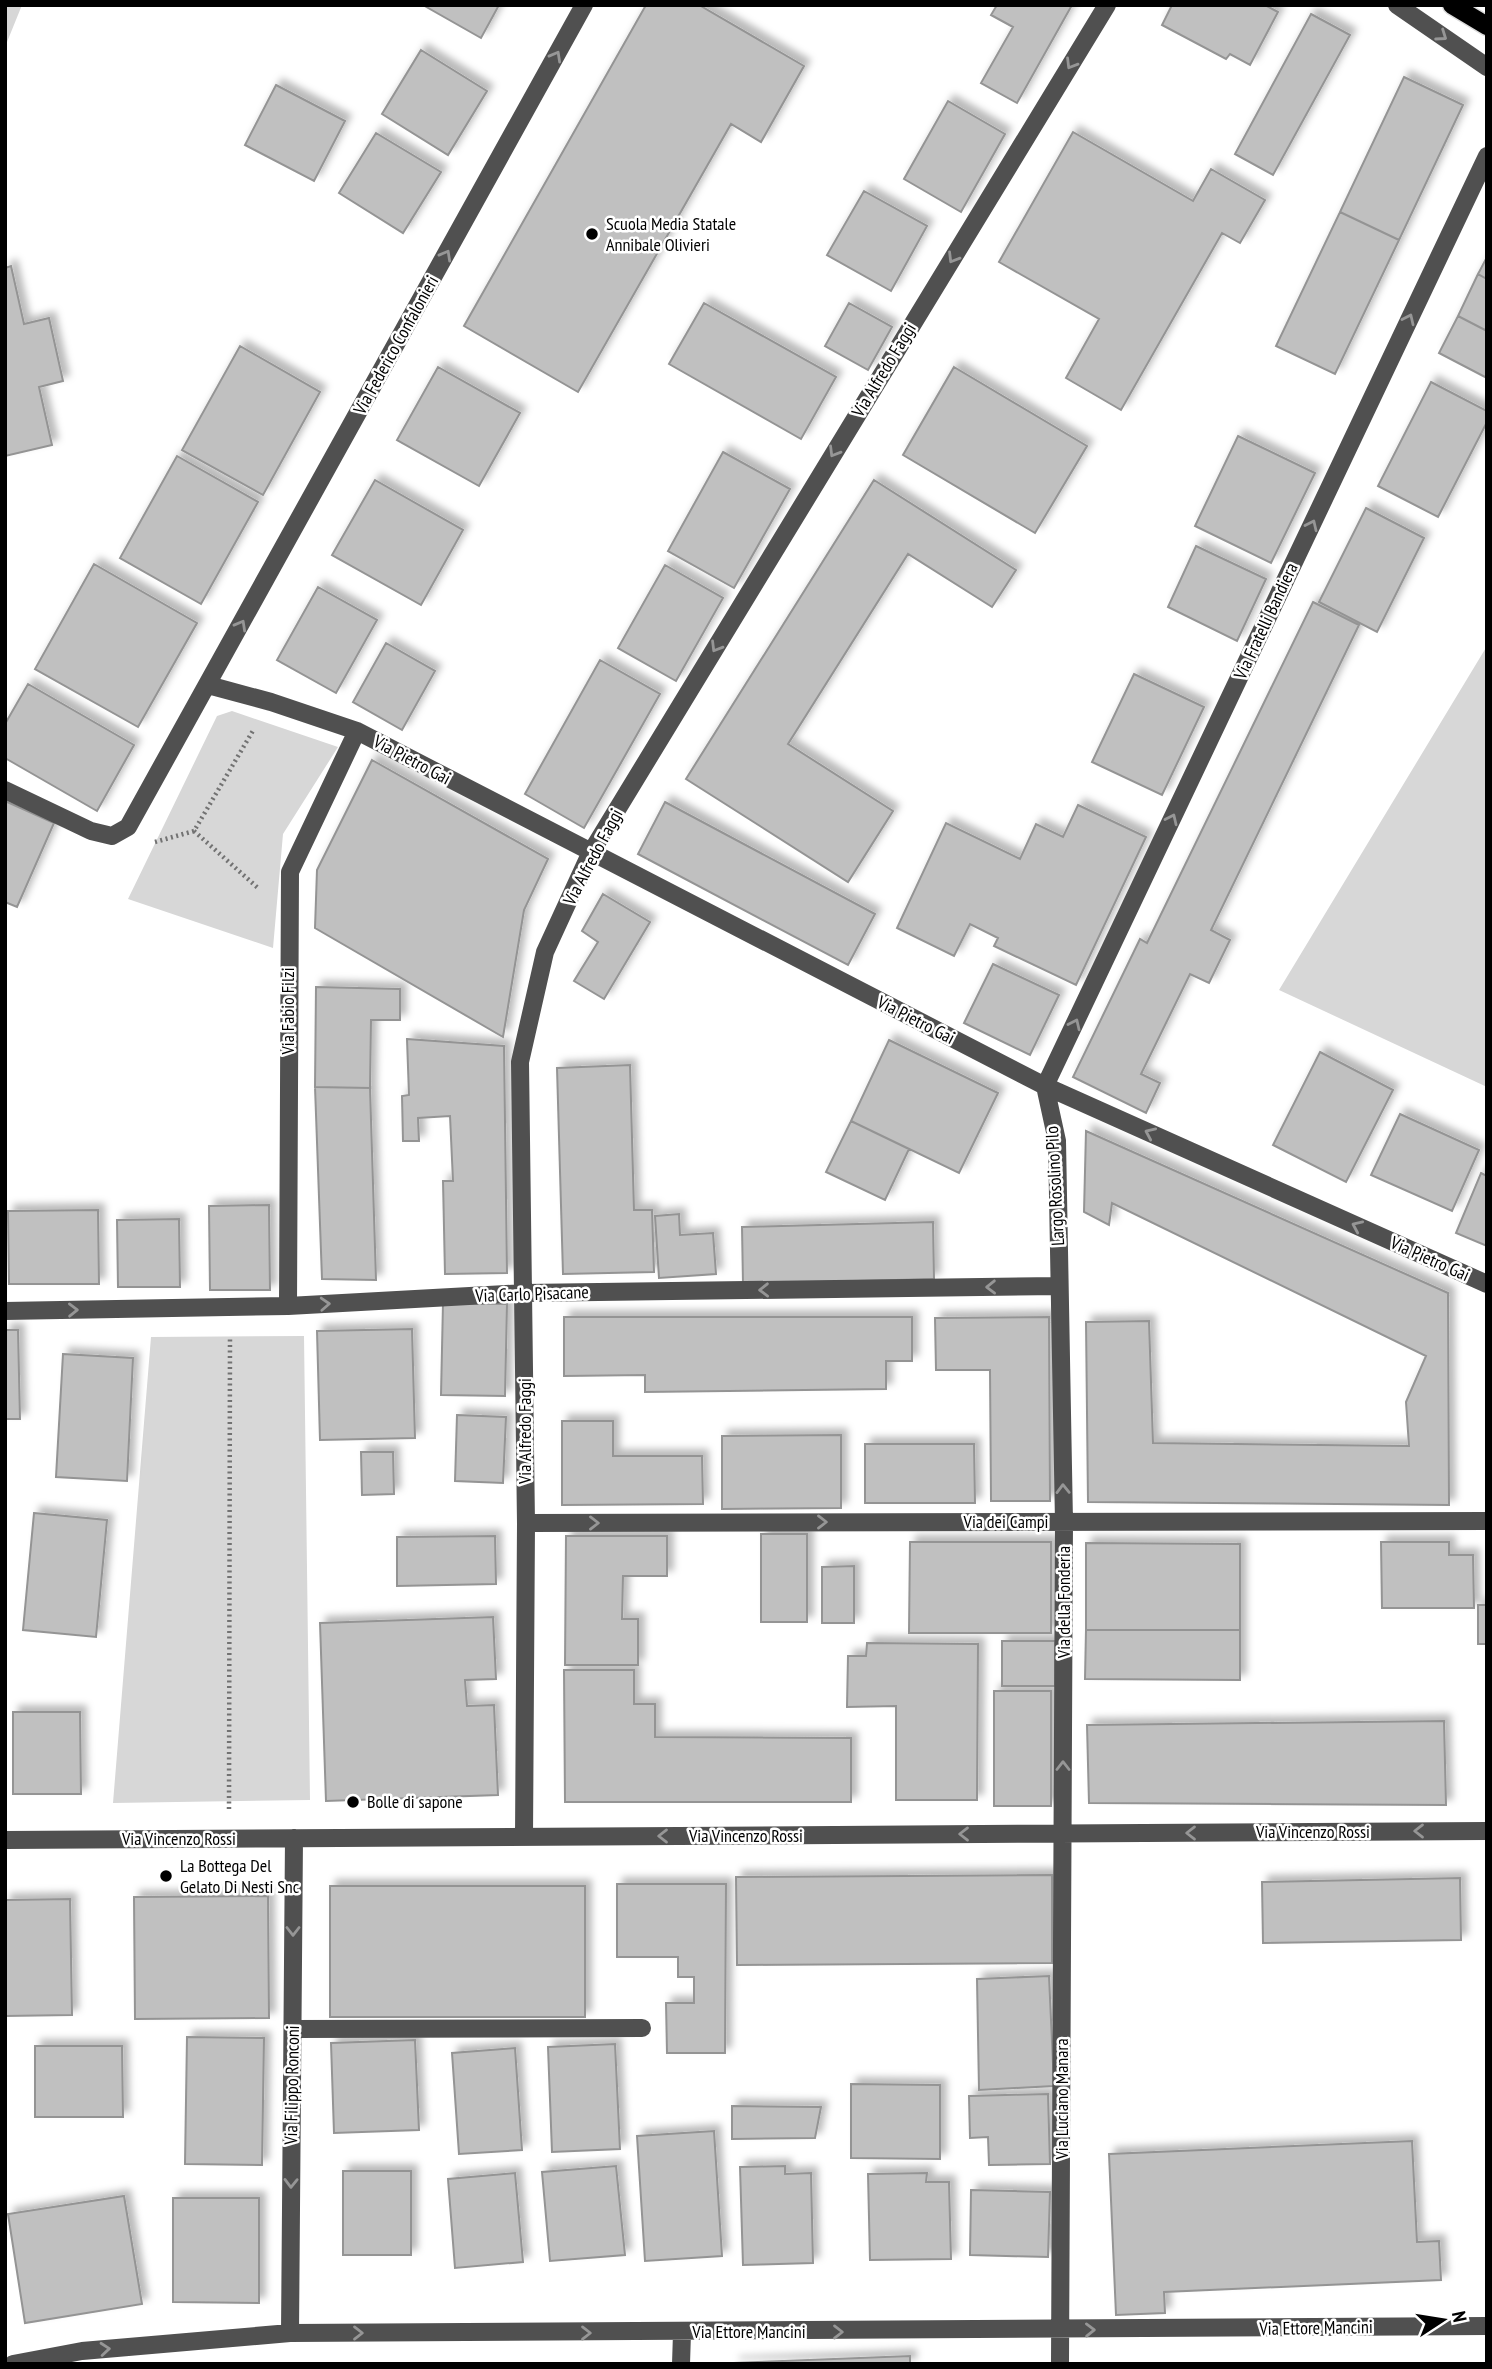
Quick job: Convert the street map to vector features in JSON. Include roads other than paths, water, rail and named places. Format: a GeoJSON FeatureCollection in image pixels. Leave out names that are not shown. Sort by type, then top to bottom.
{"type":"FeatureCollection","features":[{"type":"Feature","properties":{"kind":"main road"},"geometry":{"type":"LineString","coordinates":[[1452,5],[1487,26]]}},
{"type":"Feature","properties":{"kind":"street","name":"Via Federico Confalonieri"},"geometry":{"type":"LineString","coordinates":[[5,790],[91,831],[113,836],[128,827],[583,5]]}},
{"type":"Feature","properties":{"kind":"street","name":"Via Alfredo Faggi"},"geometry":{"type":"LineString","coordinates":[[524,1837],[525,1293],[520,1062],[545,952],[590,854],[1107,5]]}},
{"type":"Feature","properties":{"kind":"street"},"geometry":{"type":"LineString","coordinates":[[1397,5],[1487,67]]}},
{"type":"Feature","properties":{"kind":"street","name":"Via Fratelli Bandiera"},"geometry":{"type":"LineString","coordinates":[[1045,1086],[1487,156]]}},
{"type":"Feature","properties":{"kind":"street","name":"Via Pietro Gai"},"geometry":{"type":"LineString","coordinates":[[208,685],[271,702],[357,731],[590,854],[1045,1086],[1487,1284]]}},
{"type":"Feature","properties":{"kind":"street","name":"Via Fabio Filzi"},"geometry":{"type":"LineString","coordinates":[[288,1306],[290,872],[357,731]]}},
{"type":"Feature","properties":{"kind":"street","name":"Largo Rosolino Pilo"},"geometry":{"type":"LineString","coordinates":[[1045,1086],[1057,1141],[1059,1286]]}},
{"type":"Feature","properties":{"kind":"street","name":"Via Carlo Pisacane"},"geometry":{"type":"LineString","coordinates":[[5,1311],[288,1306],[525,1293],[1059,1286]]}},
{"type":"Feature","properties":{"kind":"street","name":"Via della Fonderia"},"geometry":{"type":"LineString","coordinates":[[1059,1286],[1064,1522],[1063,1834]]}},
{"type":"Feature","properties":{"kind":"street","name":"Via dei Campi"},"geometry":{"type":"LineString","coordinates":[[526,1523],[1487,1521]]}},
{"type":"Feature","properties":{"kind":"street","name":"Via Vincenzo Rossi"},"geometry":{"type":"LineString","coordinates":[[5,1840],[1487,1831]]}},
{"type":"Feature","properties":{"kind":"street","name":"Via Luciano Manara"},"geometry":{"type":"LineString","coordinates":[[1060,2364],[1063,1834]]}},
{"type":"Feature","properties":{"kind":"street","name":"Via Filippo Ronconi"},"geometry":{"type":"LineString","coordinates":[[290,2333],[294,1838]]}},
{"type":"Feature","properties":{"kind":"street"},"geometry":{"type":"LineString","coordinates":[[293,2029],[642,2028]]}},
{"type":"Feature","properties":{"kind":"street","name":"Via Ettore Mancini"},"geometry":{"type":"LineString","coordinates":[[13,2364],[82,2351],[290,2333],[682,2333],[1487,2326]]}},
{"type":"Feature","properties":{"kind":"street"},"geometry":{"type":"LineString","coordinates":[[681,2364],[682,2333]]}},
{"type":"Feature","properties":{"kind":"place","name":"Scuola Media Statale Annibale Olivieri"},"geometry":{"type":"Point","coordinates":[592,234]}},
{"type":"Feature","properties":{"kind":"place","name":"Bolle di sapone"},"geometry":{"type":"Point","coordinates":[353,1802]}},
{"type":"Feature","properties":{"kind":"place","name":"La Bottega Del Gelato Di Nesti Snc"},"geometry":{"type":"Point","coordinates":[166,1876]}}]}
